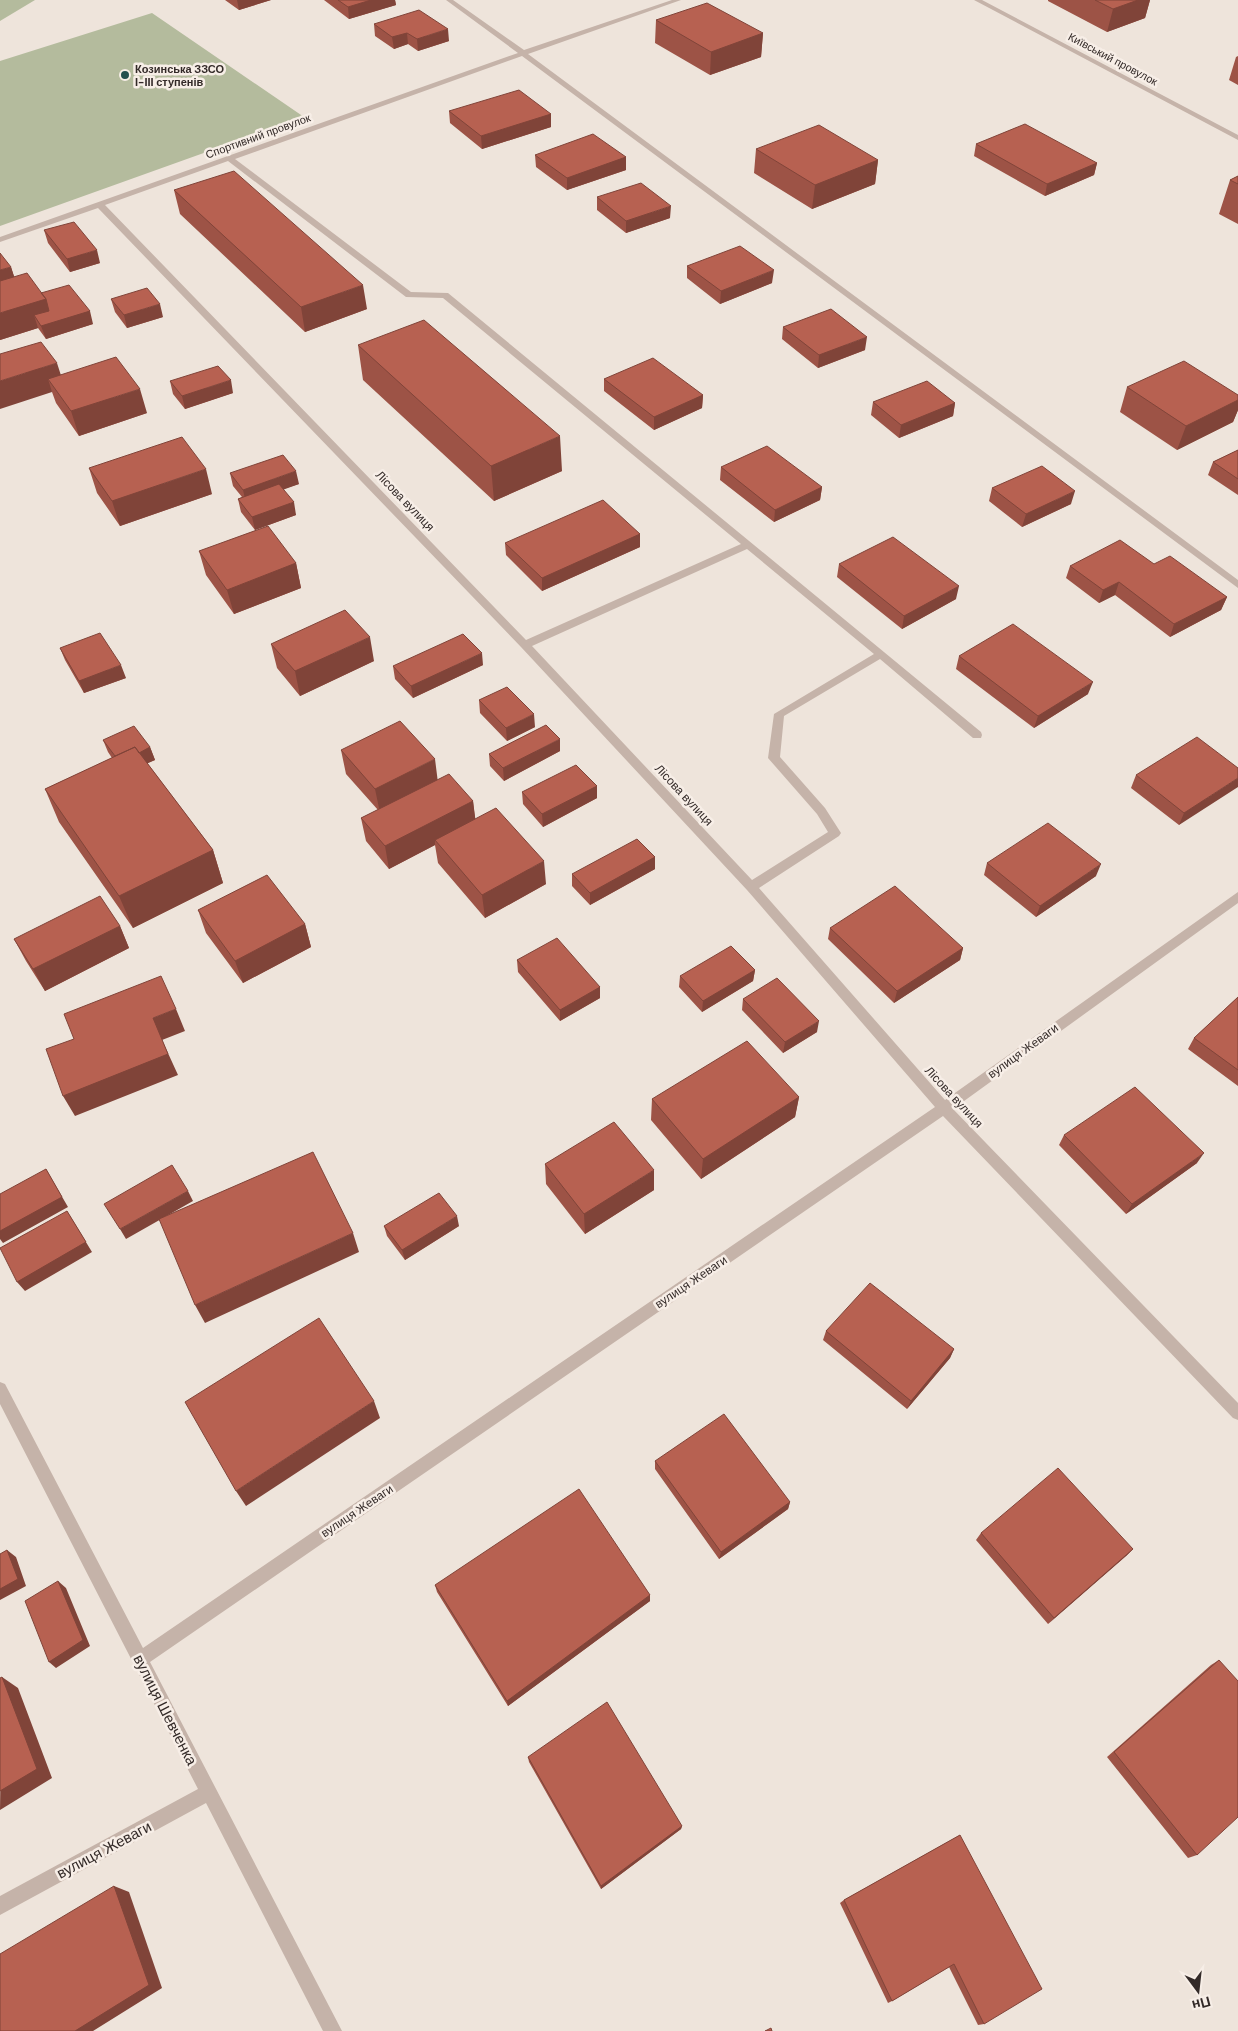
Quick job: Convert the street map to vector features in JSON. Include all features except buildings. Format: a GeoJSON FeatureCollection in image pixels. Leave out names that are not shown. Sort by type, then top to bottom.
{"type":"FeatureCollection","features":[{"type":"Feature","properties":{"kind":"street"},"geometry":{"type":"LineString","coordinates":[[449,0],[1238,585]]}},
{"type":"Feature","properties":{"kind":"street"},"geometry":{"type":"LineString","coordinates":[[523,53],[678,0]]}},
{"type":"Feature","properties":{"kind":"street","name":"Київський провулок"},"geometry":{"type":"LineString","coordinates":[[977,0],[1238,138]]}},
{"type":"Feature","properties":{"kind":"street","name":"Спортивний провулок"},"geometry":{"type":"LineString","coordinates":[[0,240],[523,53]]}},
{"type":"Feature","properties":{"kind":"street"},"geometry":{"type":"LineString","coordinates":[[229,158],[409,295],[445,296],[977,735]]}},
{"type":"Feature","properties":{"kind":"street","name":"Лісова вулиця"},"geometry":{"type":"LineString","coordinates":[[100,205],[525,645],[751,887],[944,1108],[1238,1413]]}},
{"type":"Feature","properties":{"kind":"street"},"geometry":{"type":"LineString","coordinates":[[525,645],[748,545]]}},
{"type":"Feature","properties":{"kind":"street"},"geometry":{"type":"LineString","coordinates":[[751,887],[835,833],[821,811],[774,758],[779,714],[881,654]]}},
{"type":"Feature","properties":{"kind":"street","name":"вулиця Жеваги"},"geometry":{"type":"LineString","coordinates":[[139,1660],[944,1108],[1238,898]]}},
{"type":"Feature","properties":{"kind":"street","name":"вулиця Шевченка"},"geometry":{"type":"LineString","coordinates":[[0,1389],[208,1794],[333,2031]]}},
{"type":"Feature","properties":{"kind":"street","name":"вулиця Жеваги"},"geometry":{"type":"LineString","coordinates":[[0,1906],[208,1794]]}},
{"type":"Feature","properties":{"kind":"green space"},"geometry":{"type":"Polygon","coordinates":[[[0,0],[35,0],[0,21],[0,0]]]}},
{"type":"Feature","properties":{"kind":"green space","name":"Козинська ЗЗСО І-ІІІ ступенів"},"geometry":{"type":"Polygon","coordinates":[[[152,13],[304,117],[0,226],[0,61],[152,13]]]}},
{"type":"Feature","properties":{"kind":"place","name":"Козинська ЗЗСО І-ІІІ ступенів"},"geometry":{"type":"Point","coordinates":[125,75]}}]}
